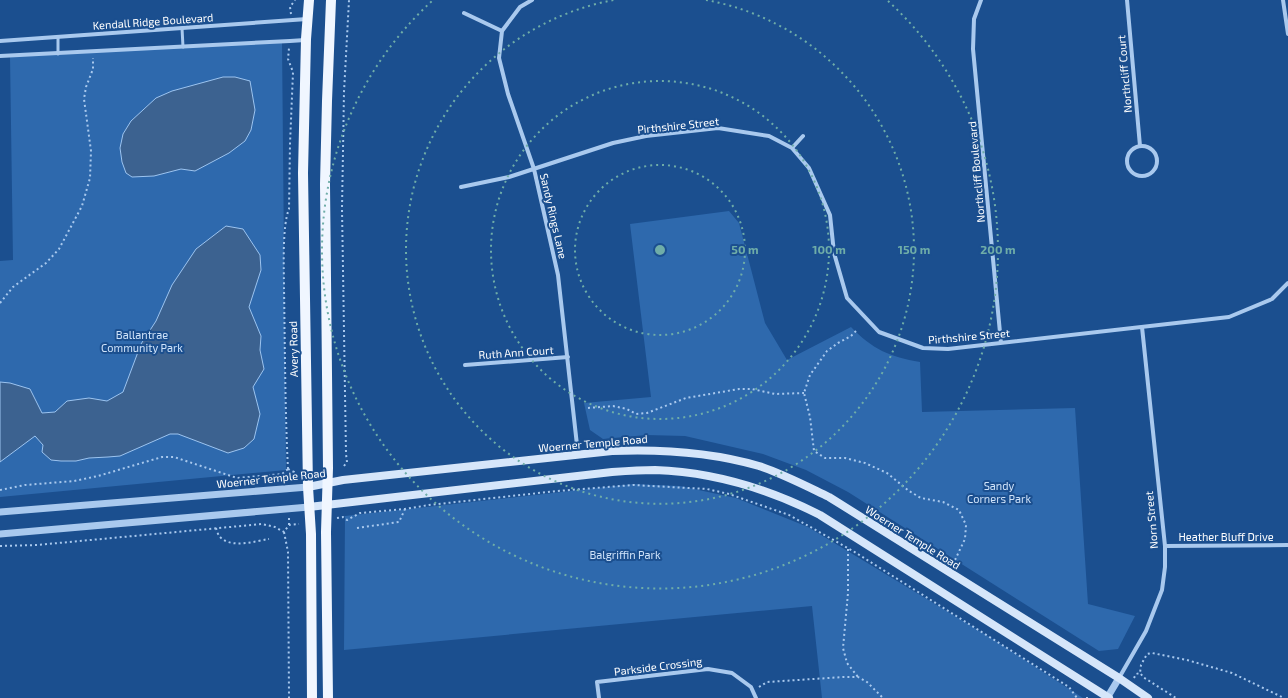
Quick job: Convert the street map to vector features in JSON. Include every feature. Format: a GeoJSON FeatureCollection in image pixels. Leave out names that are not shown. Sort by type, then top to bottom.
{"type":"FeatureCollection","features":[{"type":"Feature","properties":{"kind":"main road","name":"Avery Road"},"geometry":{"type":"LineString","coordinates":[[309,0],[306,39],[303,181],[312,698]]}},
{"type":"Feature","properties":{"kind":"main road"},"geometry":{"type":"LineString","coordinates":[[328,698],[326,532],[328,483],[325,184],[326,101],[331,0]]}},
{"type":"Feature","properties":{"kind":"main road","name":"Woerner Temple Road"},"geometry":{"type":"LineString","coordinates":[[308,487],[328,483],[612,451],[647,449],[687,451],[724,457],[760,467],[800,482],[829,497],[1119,678],[1148,698]]}},
{"type":"Feature","properties":{"kind":"main road"},"geometry":{"type":"LineString","coordinates":[[309,506],[612,472],[654,470],[686,472],[720,478],[765,491],[820,515],[1108,698]]}},
{"type":"Feature","properties":{"kind":"street","name":"Sandy Rings Lane"},"geometry":{"type":"LineString","coordinates":[[532,0],[520,8],[502,31],[498,58],[508,94],[534,169],[558,275],[578,454]]}},
{"type":"Feature","properties":{"kind":"street","name":"Northcliff Boulevard"},"geometry":{"type":"LineString","coordinates":[[981,0],[974,19],[973,49],[1001,343]]}},
{"type":"Feature","properties":{"kind":"street","name":"Northcliff Court"},"geometry":{"type":"LineString","coordinates":[[1127,0],[1140,146]]}},
{"type":"Feature","properties":{"kind":"street"},"geometry":{"type":"LineString","coordinates":[[1283,0],[1288,34]]}},
{"type":"Feature","properties":{"kind":"street"},"geometry":{"type":"LineString","coordinates":[[464,13],[502,31]]}},
{"type":"Feature","properties":{"kind":"street","name":"Kendall Ridge Boulevard"},"geometry":{"type":"LineString","coordinates":[[0,41],[308,19]]}},
{"type":"Feature","properties":{"kind":"street"},"geometry":{"type":"LineString","coordinates":[[0,56],[290,42],[306,39]]}},
{"type":"Feature","properties":{"kind":"street","name":"Pirthshire Street"},"geometry":{"type":"LineString","coordinates":[[461,187],[509,177],[613,143],[646,136],[718,128],[769,136],[792,148],[809,168],[830,215],[834,253],[847,298],[879,332],[923,348],[948,348],[1001,343],[1142,326],[1229,318],[1272,299],[1288,283]]}},
{"type":"Feature","properties":{"kind":"street"},"geometry":{"type":"LineString","coordinates":[[792,148],[803,136]]}},
{"type":"Feature","properties":{"kind":"street"},"geometry":{"type":"LineString","coordinates":[[1140,146],[1154,151],[1158,160],[1155,170],[1152,173],[1142,177],[1132,174],[1127,165],[1128,155],[1131,151],[1140,146]]}},
{"type":"Feature","properties":{"kind":"street","name":"Norn Street"},"geometry":{"type":"LineString","coordinates":[[1108,698],[1146,631],[1162,590],[1165,567],[1165,546],[1151,398],[1142,326]]}},
{"type":"Feature","properties":{"kind":"street","name":"Ruth Ann Court"},"geometry":{"type":"LineString","coordinates":[[465,365],[568,357]]}},
{"type":"Feature","properties":{"kind":"street","name":"Woerner Temple Road"},"geometry":{"type":"LineString","coordinates":[[0,512],[308,487]]}},
{"type":"Feature","properties":{"kind":"street"},"geometry":{"type":"LineString","coordinates":[[0,534],[309,506]]}},
{"type":"Feature","properties":{"kind":"street","name":"Heather Bluff Drive"},"geometry":{"type":"LineString","coordinates":[[1165,546],[1288,545]]}},
{"type":"Feature","properties":{"kind":"street","name":"Parkside Crossing"},"geometry":{"type":"LineString","coordinates":[[599,698],[597,682],[708,669],[732,673],[751,687],[756,698]]}},
{"type":"Feature","properties":{"kind":"lane"},"geometry":{"type":"LineString","coordinates":[[182,28],[183,47]]}},
{"type":"Feature","properties":{"kind":"lane"},"geometry":{"type":"LineString","coordinates":[[58,37],[58,54]]}},
{"type":"Feature","properties":{"kind":"path"},"geometry":{"type":"LineString","coordinates":[[290,21],[290,8],[294,0]]}},
{"type":"Feature","properties":{"kind":"path"},"geometry":{"type":"LineString","coordinates":[[344,466],[347,462],[342,209],[344,92],[349,0]]}},
{"type":"Feature","properties":{"kind":"path"},"geometry":{"type":"LineString","coordinates":[[0,490],[25,484],[48,484],[74,481],[98,476],[162,458],[174,458],[237,478],[282,474],[288,469],[285,418],[284,266],[286,217],[289,209],[293,72],[288,59],[290,42]]}},
{"type":"Feature","properties":{"kind":"path"},"geometry":{"type":"LineString","coordinates":[[0,303],[13,287],[46,263],[59,249],[82,206],[90,178],[91,151],[84,99],[93,69],[93,52]]}},
{"type":"Feature","properties":{"kind":"path"},"geometry":{"type":"LineString","coordinates":[[856,331],[851,336],[827,351],[810,375],[804,393],[810,417],[814,451],[825,458],[845,458],[865,463],[887,473],[909,492],[921,498],[943,502],[959,510],[966,525],[965,539],[955,560]]}},
{"type":"Feature","properties":{"kind":"path"},"geometry":{"type":"LineString","coordinates":[[588,408],[613,406],[627,409],[636,414],[647,413],[686,398],[739,389],[752,389],[775,394],[804,393]]}},
{"type":"Feature","properties":{"kind":"path"},"geometry":{"type":"LineString","coordinates":[[327,520],[343,517],[347,520],[360,513],[405,509],[428,505],[557,491],[633,486],[706,489],[729,494],[790,515],[848,549],[1069,687],[1077,698]]}},
{"type":"Feature","properties":{"kind":"path"},"geometry":{"type":"LineString","coordinates":[[357,528],[399,522],[405,509]]}},
{"type":"Feature","properties":{"kind":"path"},"geometry":{"type":"LineString","coordinates":[[284,532],[289,526],[310,522]]}},
{"type":"Feature","properties":{"kind":"path"},"geometry":{"type":"LineString","coordinates":[[0,546],[37,545],[262,524],[275,527],[284,532],[288,552],[289,698]]}},
{"type":"Feature","properties":{"kind":"path"},"geometry":{"type":"LineString","coordinates":[[216,528],[220,537],[230,543],[243,543],[269,539]]}},
{"type":"Feature","properties":{"kind":"path"},"geometry":{"type":"LineString","coordinates":[[848,549],[848,593],[843,648],[847,663],[858,677],[867,682],[882,698]]}},
{"type":"Feature","properties":{"kind":"path"},"geometry":{"type":"LineString","coordinates":[[1176,698],[1143,677],[1140,673],[1141,665],[1147,654],[1152,653],[1187,660],[1232,673],[1284,698]]}},
{"type":"Feature","properties":{"kind":"path"},"geometry":{"type":"LineString","coordinates":[[1130,685],[1136,674],[1140,673]]}},
{"type":"Feature","properties":{"kind":"path"},"geometry":{"type":"LineString","coordinates":[[753,691],[767,682],[858,677]]}},
{"type":"Feature","properties":{"kind":"green space","name":"Ballantrae Community Park"},"geometry":{"type":"Polygon","coordinates":[[[282,42],[286,470],[0,497],[0,261],[13,260],[10,56],[282,42]]]}},
{"type":"Feature","properties":{"kind":"green space","name":"Sandy Corners Park"},"geometry":{"type":"Polygon","coordinates":[[[729,211],[739,223],[765,323],[787,360],[851,327],[866,341],[882,351],[900,358],[920,362],[922,412],[1075,408],[1088,604],[1135,616],[1118,649],[1099,651],[848,492],[806,470],[763,454],[685,436],[646,435],[603,439],[590,430],[584,403],[651,397],[630,224],[729,211]]]}},
{"type":"Feature","properties":{"kind":"green space","name":"Balgriffin Park"},"geometry":{"type":"Polygon","coordinates":[[[633,484],[680,486],[736,498],[808,527],[991,638],[1083,698],[822,698],[812,606],[344,650],[345,516],[633,484]]]}},
{"type":"Feature","properties":{"kind":"shaded area"},"geometry":{"type":"Polygon","coordinates":[[[223,77],[235,77],[250,81],[255,110],[251,130],[245,141],[229,153],[195,171],[181,169],[154,176],[132,177],[126,173],[122,162],[120,148],[123,134],[131,121],[156,98],[172,91],[223,77]]]}},
{"type":"Feature","properties":{"kind":"shaded area"},"geometry":{"type":"Polygon","coordinates":[[[226,226],[243,229],[260,255],[261,270],[249,307],[261,336],[260,350],[264,369],[253,387],[260,414],[254,439],[244,448],[228,453],[178,434],[170,434],[120,456],[89,458],[76,461],[61,461],[51,460],[42,452],[43,445],[35,436],[0,462],[0,382],[10,383],[30,389],[42,413],[55,412],[67,401],[89,398],[107,401],[123,392],[141,344],[156,321],[172,285],[196,249],[226,226]]]}}]}
